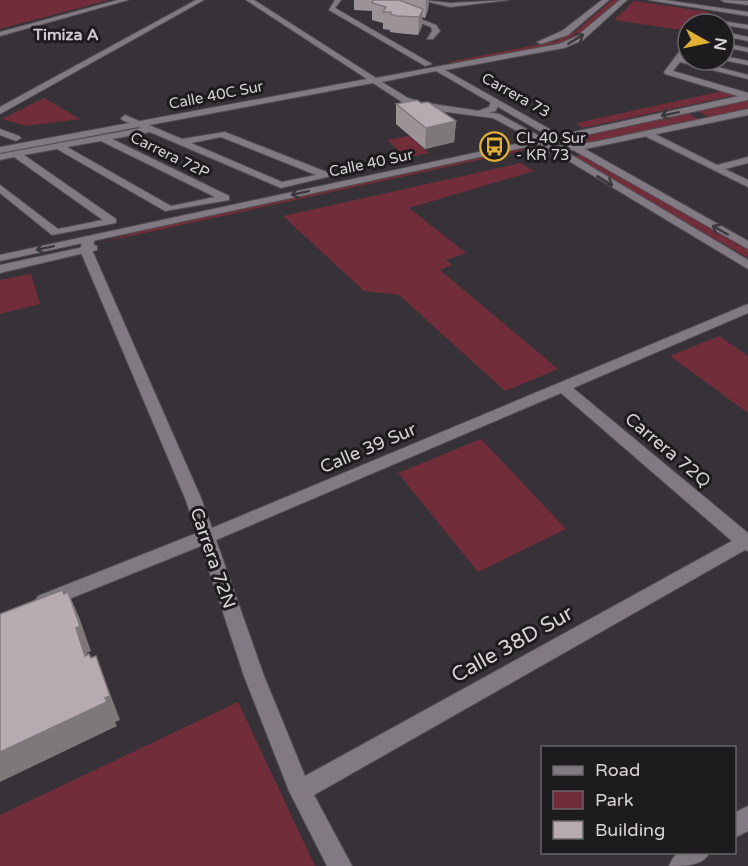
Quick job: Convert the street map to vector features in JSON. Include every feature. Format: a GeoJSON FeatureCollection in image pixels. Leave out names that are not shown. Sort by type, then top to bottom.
{"type":"FeatureCollection","features":[{"type":"Feature","properties":{"kind":"street"},"geometry":{"type":"LineString","coordinates":[[0,34],[125,0]]}},
{"type":"Feature","properties":{"kind":"street"},"geometry":{"type":"LineString","coordinates":[[0,111],[201,0]]}},
{"type":"Feature","properties":{"kind":"street","name":"Carrera 73"},"geometry":{"type":"LineString","coordinates":[[249,0],[374,81],[413,103],[502,118],[748,265]]}},
{"type":"Feature","properties":{"kind":"street","name":"Carrera 73"},"geometry":{"type":"LineString","coordinates":[[338,0],[331,7],[748,246]]}},
{"type":"Feature","properties":{"kind":"street"},"geometry":{"type":"LineString","coordinates":[[390,3],[403,0]]}},
{"type":"Feature","properties":{"kind":"street"},"geometry":{"type":"LineString","coordinates":[[424,0],[450,6],[506,0]]}},
{"type":"Feature","properties":{"kind":"street"},"geometry":{"type":"LineString","coordinates":[[469,0],[479,3]]}},
{"type":"Feature","properties":{"kind":"street","name":"Calle 40C Sur"},"geometry":{"type":"LineString","coordinates":[[0,141],[550,40],[571,29],[606,0]]}},
{"type":"Feature","properties":{"kind":"street","name":"Calle 40C Sur"},"geometry":{"type":"LineString","coordinates":[[0,150],[569,44],[580,38],[624,0]]}},
{"type":"Feature","properties":{"kind":"street"},"geometry":{"type":"LineString","coordinates":[[651,0],[716,12]]}},
{"type":"Feature","properties":{"kind":"street"},"geometry":{"type":"LineString","coordinates":[[723,0],[748,3]]}},
{"type":"Feature","properties":{"kind":"street"},"geometry":{"type":"LineString","coordinates":[[390,3],[434,26],[436,31],[430,37]]}},
{"type":"Feature","properties":{"kind":"street"},"geometry":{"type":"LineString","coordinates":[[676,62],[668,72],[748,96]]}},
{"type":"Feature","properties":{"kind":"street"},"geometry":{"type":"LineString","coordinates":[[729,72],[748,77]]}},
{"type":"Feature","properties":{"kind":"street","name":"Calle 40 Sur"},"geometry":{"type":"LineString","coordinates":[[0,269],[88,244],[748,96]]}},
{"type":"Feature","properties":{"kind":"street"},"geometry":{"type":"LineString","coordinates":[[481,113],[493,109],[495,101]]}},
{"type":"Feature","properties":{"kind":"street"},"geometry":{"type":"LineString","coordinates":[[693,109],[695,116],[711,120]]}},
{"type":"Feature","properties":{"kind":"street","name":"Calle 40 Sur"},"geometry":{"type":"LineString","coordinates":[[0,258],[69,243],[88,244],[531,153],[577,148],[748,112]]}},
{"type":"Feature","properties":{"kind":"street"},"geometry":{"type":"LineString","coordinates":[[125,118],[181,142]]}},
{"type":"Feature","properties":{"kind":"street","name":"Calle 40C Sur"},"geometry":{"type":"LineString","coordinates":[[0,157],[151,129]]}},
{"type":"Feature","properties":{"kind":"street"},"geometry":{"type":"LineString","coordinates":[[0,132],[16,138]]}},
{"type":"Feature","properties":{"kind":"street","name":"Calle 40 Sur"},"geometry":{"type":"LineString","coordinates":[[222,134],[326,176],[282,185],[181,142],[222,134]]}},
{"type":"Feature","properties":{"kind":"street"},"geometry":{"type":"LineString","coordinates":[[648,134],[748,184]]}},
{"type":"Feature","properties":{"kind":"street","name":"Carrera 72P"},"geometry":{"type":"LineString","coordinates":[[58,146],[168,209],[225,198],[102,138]]}},
{"type":"Feature","properties":{"kind":"street"},"geometry":{"type":"LineString","coordinates":[[0,188],[56,233],[112,221],[15,154]]}},
{"type":"Feature","properties":{"kind":"street"},"geometry":{"type":"LineString","coordinates":[[716,168],[748,160]]}},
{"type":"Feature","properties":{"kind":"street","name":"Carrera 72N"},"geometry":{"type":"LineString","coordinates":[[88,244],[189,488],[254,676],[300,791],[340,866]]}},
{"type":"Feature","properties":{"kind":"street","name":"Calle 39 Sur"},"geometry":{"type":"LineString","coordinates":[[33,605],[207,537],[748,308]]}},
{"type":"Feature","properties":{"kind":"street","name":"Carrera 72Q"},"geometry":{"type":"LineString","coordinates":[[563,387],[747,542]]}},
{"type":"Feature","properties":{"kind":"street","name":"Calle 38D Sur"},"geometry":{"type":"LineString","coordinates":[[300,791],[747,542]]}},
{"type":"Feature","properties":{"kind":"street"},"geometry":{"type":"LineString","coordinates":[[736,826],[748,817]]}},
{"type":"Feature","properties":{"kind":"street"},"geometry":{"type":"LineString","coordinates":[[681,866],[696,854]]}},
{"type":"Feature","properties":{"kind":"green space"},"geometry":{"type":"Polygon","coordinates":[[[0,0],[109,0],[0,29],[0,0]]]}},
{"type":"Feature","properties":{"kind":"green space"},"geometry":{"type":"Polygon","coordinates":[[[612,0],[619,0],[581,32],[561,43],[452,64],[449,62],[556,41],[576,31],[612,0]]]}},
{"type":"Feature","properties":{"kind":"green space"},"geometry":{"type":"Polygon","coordinates":[[[634,1],[709,12],[676,12],[676,29],[614,20],[634,1]]]}},
{"type":"Feature","properties":{"kind":"green space"},"geometry":{"type":"Polygon","coordinates":[[[723,91],[736,95],[582,128],[576,123],[723,91]]]}},
{"type":"Feature","properties":{"kind":"green space"},"geometry":{"type":"Polygon","coordinates":[[[44,98],[80,119],[26,126],[2,119],[44,98]]]}},
{"type":"Feature","properties":{"kind":"green space"},"geometry":{"type":"Polygon","coordinates":[[[748,99],[748,108],[710,117],[699,112],[700,110],[748,99]]]}},
{"type":"Feature","properties":{"kind":"green space"},"geometry":{"type":"Polygon","coordinates":[[[686,112],[699,120],[591,143],[582,139],[582,137],[686,112]]]}},
{"type":"Feature","properties":{"kind":"green space"},"geometry":{"type":"Polygon","coordinates":[[[409,136],[429,153],[406,158],[387,140],[409,136]]]}},
{"type":"Feature","properties":{"kind":"green space"},"geometry":{"type":"Polygon","coordinates":[[[536,145],[539,147],[103,242],[154,227],[536,145]]]}},
{"type":"Feature","properties":{"kind":"green space"},"geometry":{"type":"Polygon","coordinates":[[[581,155],[748,250],[748,258],[573,157],[581,155]]]}},
{"type":"Feature","properties":{"kind":"green space"},"geometry":{"type":"Polygon","coordinates":[[[521,163],[534,171],[409,208],[466,253],[446,260],[452,265],[440,270],[558,369],[505,391],[399,295],[364,291],[283,216],[521,163]]]}},
{"type":"Feature","properties":{"kind":"green space"},"geometry":{"type":"Polygon","coordinates":[[[31,274],[40,304],[0,314],[0,280],[31,274]]]}},
{"type":"Feature","properties":{"kind":"green space"},"geometry":{"type":"Polygon","coordinates":[[[719,336],[748,356],[748,413],[670,356],[719,336]]]}},
{"type":"Feature","properties":{"kind":"green space"},"geometry":{"type":"Polygon","coordinates":[[[481,439],[566,529],[478,572],[398,473],[481,439]]]}},
{"type":"Feature","properties":{"kind":"green space"},"geometry":{"type":"Polygon","coordinates":[[[238,702],[315,866],[0,866],[0,815],[238,702]]]}},
{"type":"Feature","properties":{"kind":"building"},"geometry":{"type":"Polygon","coordinates":[[[373,0],[399,0],[423,9],[419,17],[397,16],[390,14],[391,12],[383,12],[386,7],[372,3],[373,0]]]}},
{"type":"Feature","properties":{"kind":"building"},"geometry":{"type":"Polygon","coordinates":[[[417,100],[421,103],[428,102],[456,121],[426,128],[396,104],[417,100]]]}},
{"type":"Feature","properties":{"kind":"building"},"geometry":{"type":"Polygon","coordinates":[[[62,590],[64,594],[68,592],[80,626],[76,628],[85,656],[89,654],[91,658],[96,656],[110,696],[105,698],[107,702],[0,752],[0,614],[62,590]]]}},
{"type":"Feature","properties":{"kind":"place","name":"CL 40 Sur - KR 73"},"geometry":{"type":"Point","coordinates":[495,147]}},
{"type":"Feature","properties":{"kind":"district","name":"Timiza A"},"geometry":{"type":"Point","coordinates":[66,34]}}]}
